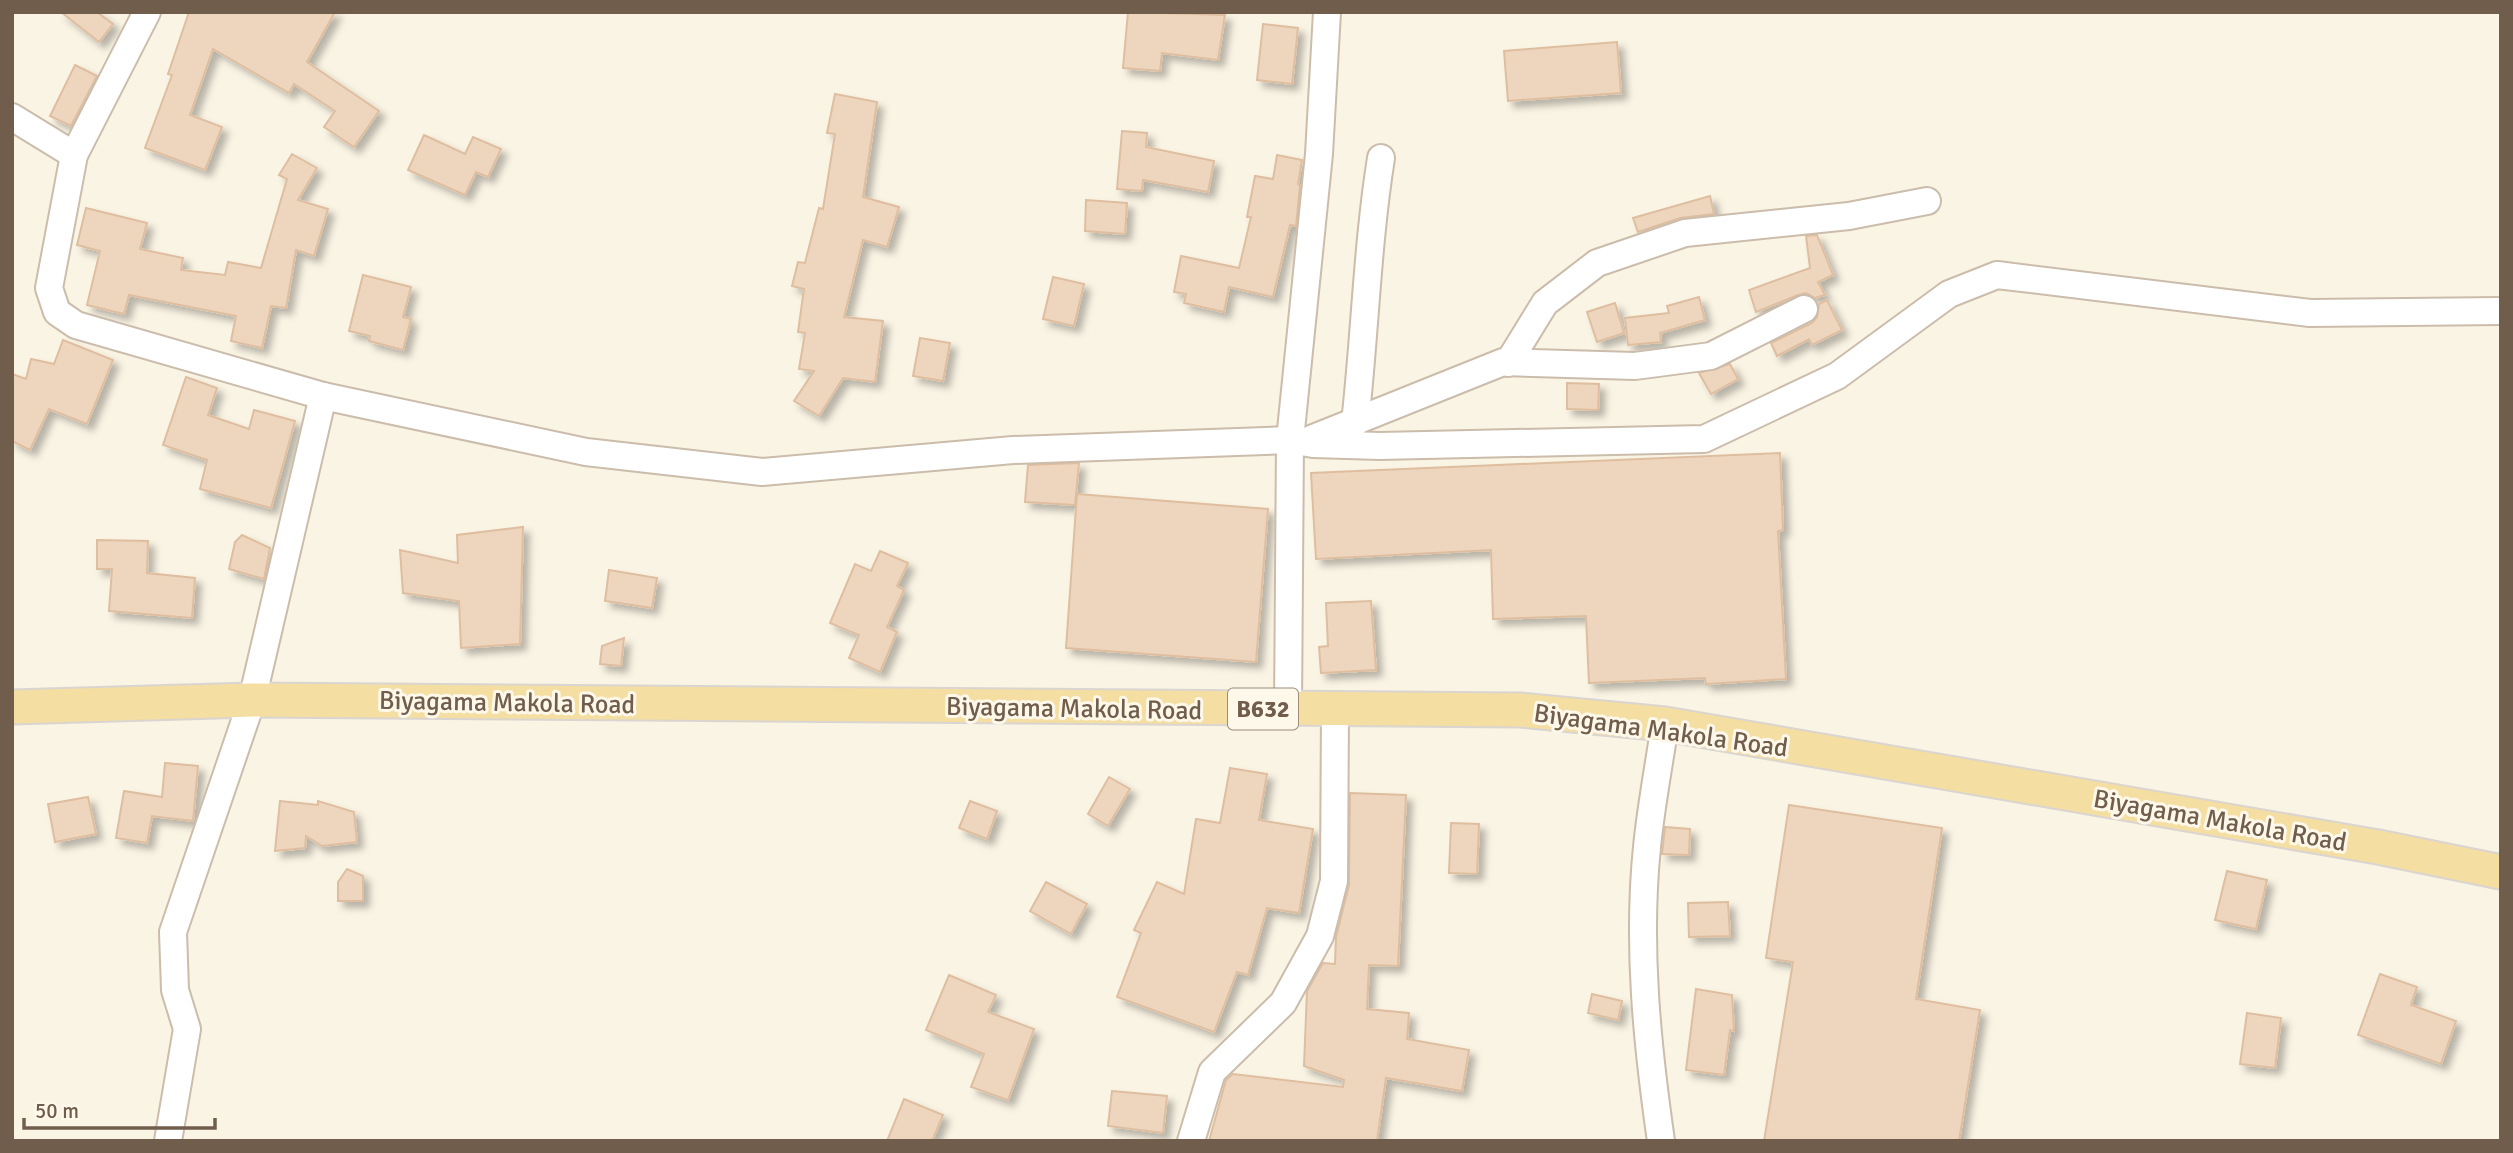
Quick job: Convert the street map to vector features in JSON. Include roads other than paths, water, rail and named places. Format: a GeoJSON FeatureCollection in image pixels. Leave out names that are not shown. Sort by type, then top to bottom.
{"type":"FeatureCollection","features":[{"type":"Feature","properties":{"kind":"main road","name":"Biyagama Makola Road"},"geometry":{"type":"LineString","coordinates":[[12,707],[252,700],[1520,710],[1665,724],[2365,845],[2501,872]]}},
{"type":"Feature","properties":{"kind":"street"},"geometry":{"type":"LineString","coordinates":[[147,12],[74,155],[49,288],[57,312],[65,320],[323,396],[586,452],[762,472],[1013,450],[1296,441],[1380,446],[1704,439],[1837,376],[1948,294],[1997,275],[2310,313],[2501,311]]}},
{"type":"Feature","properties":{"kind":"street"},"geometry":{"type":"LineString","coordinates":[[1289,710],[1296,441],[1319,154],[1327,12]]}},
{"type":"Feature","properties":{"kind":"street"},"geometry":{"type":"LineString","coordinates":[[12,117],[74,155]]}},
{"type":"Feature","properties":{"kind":"street"},"geometry":{"type":"LineString","coordinates":[[1355,423],[1366,321],[1371,219],[1381,158]]}},
{"type":"Feature","properties":{"kind":"street"},"geometry":{"type":"LineString","coordinates":[[1508,362],[1545,303],[1597,264],[1685,233],[1849,216],[1927,201]]}},
{"type":"Feature","properties":{"kind":"street"},"geometry":{"type":"LineString","coordinates":[[1296,441],[1355,423],[1508,362],[1635,366],[1711,356],[1804,309]]}},
{"type":"Feature","properties":{"kind":"street"},"geometry":{"type":"LineString","coordinates":[[168,1141],[187,1029],[176,990],[173,932],[252,700],[323,396]]}},
{"type":"Feature","properties":{"kind":"street"},"geometry":{"type":"LineString","coordinates":[[1191,1141],[1212,1072],[1283,1003],[1320,936],[1334,881],[1335,709]]}},
{"type":"Feature","properties":{"kind":"street"},"geometry":{"type":"LineString","coordinates":[[1661,1141],[1647,1049],[1644,917],[1647,847],[1665,724]]}}]}
